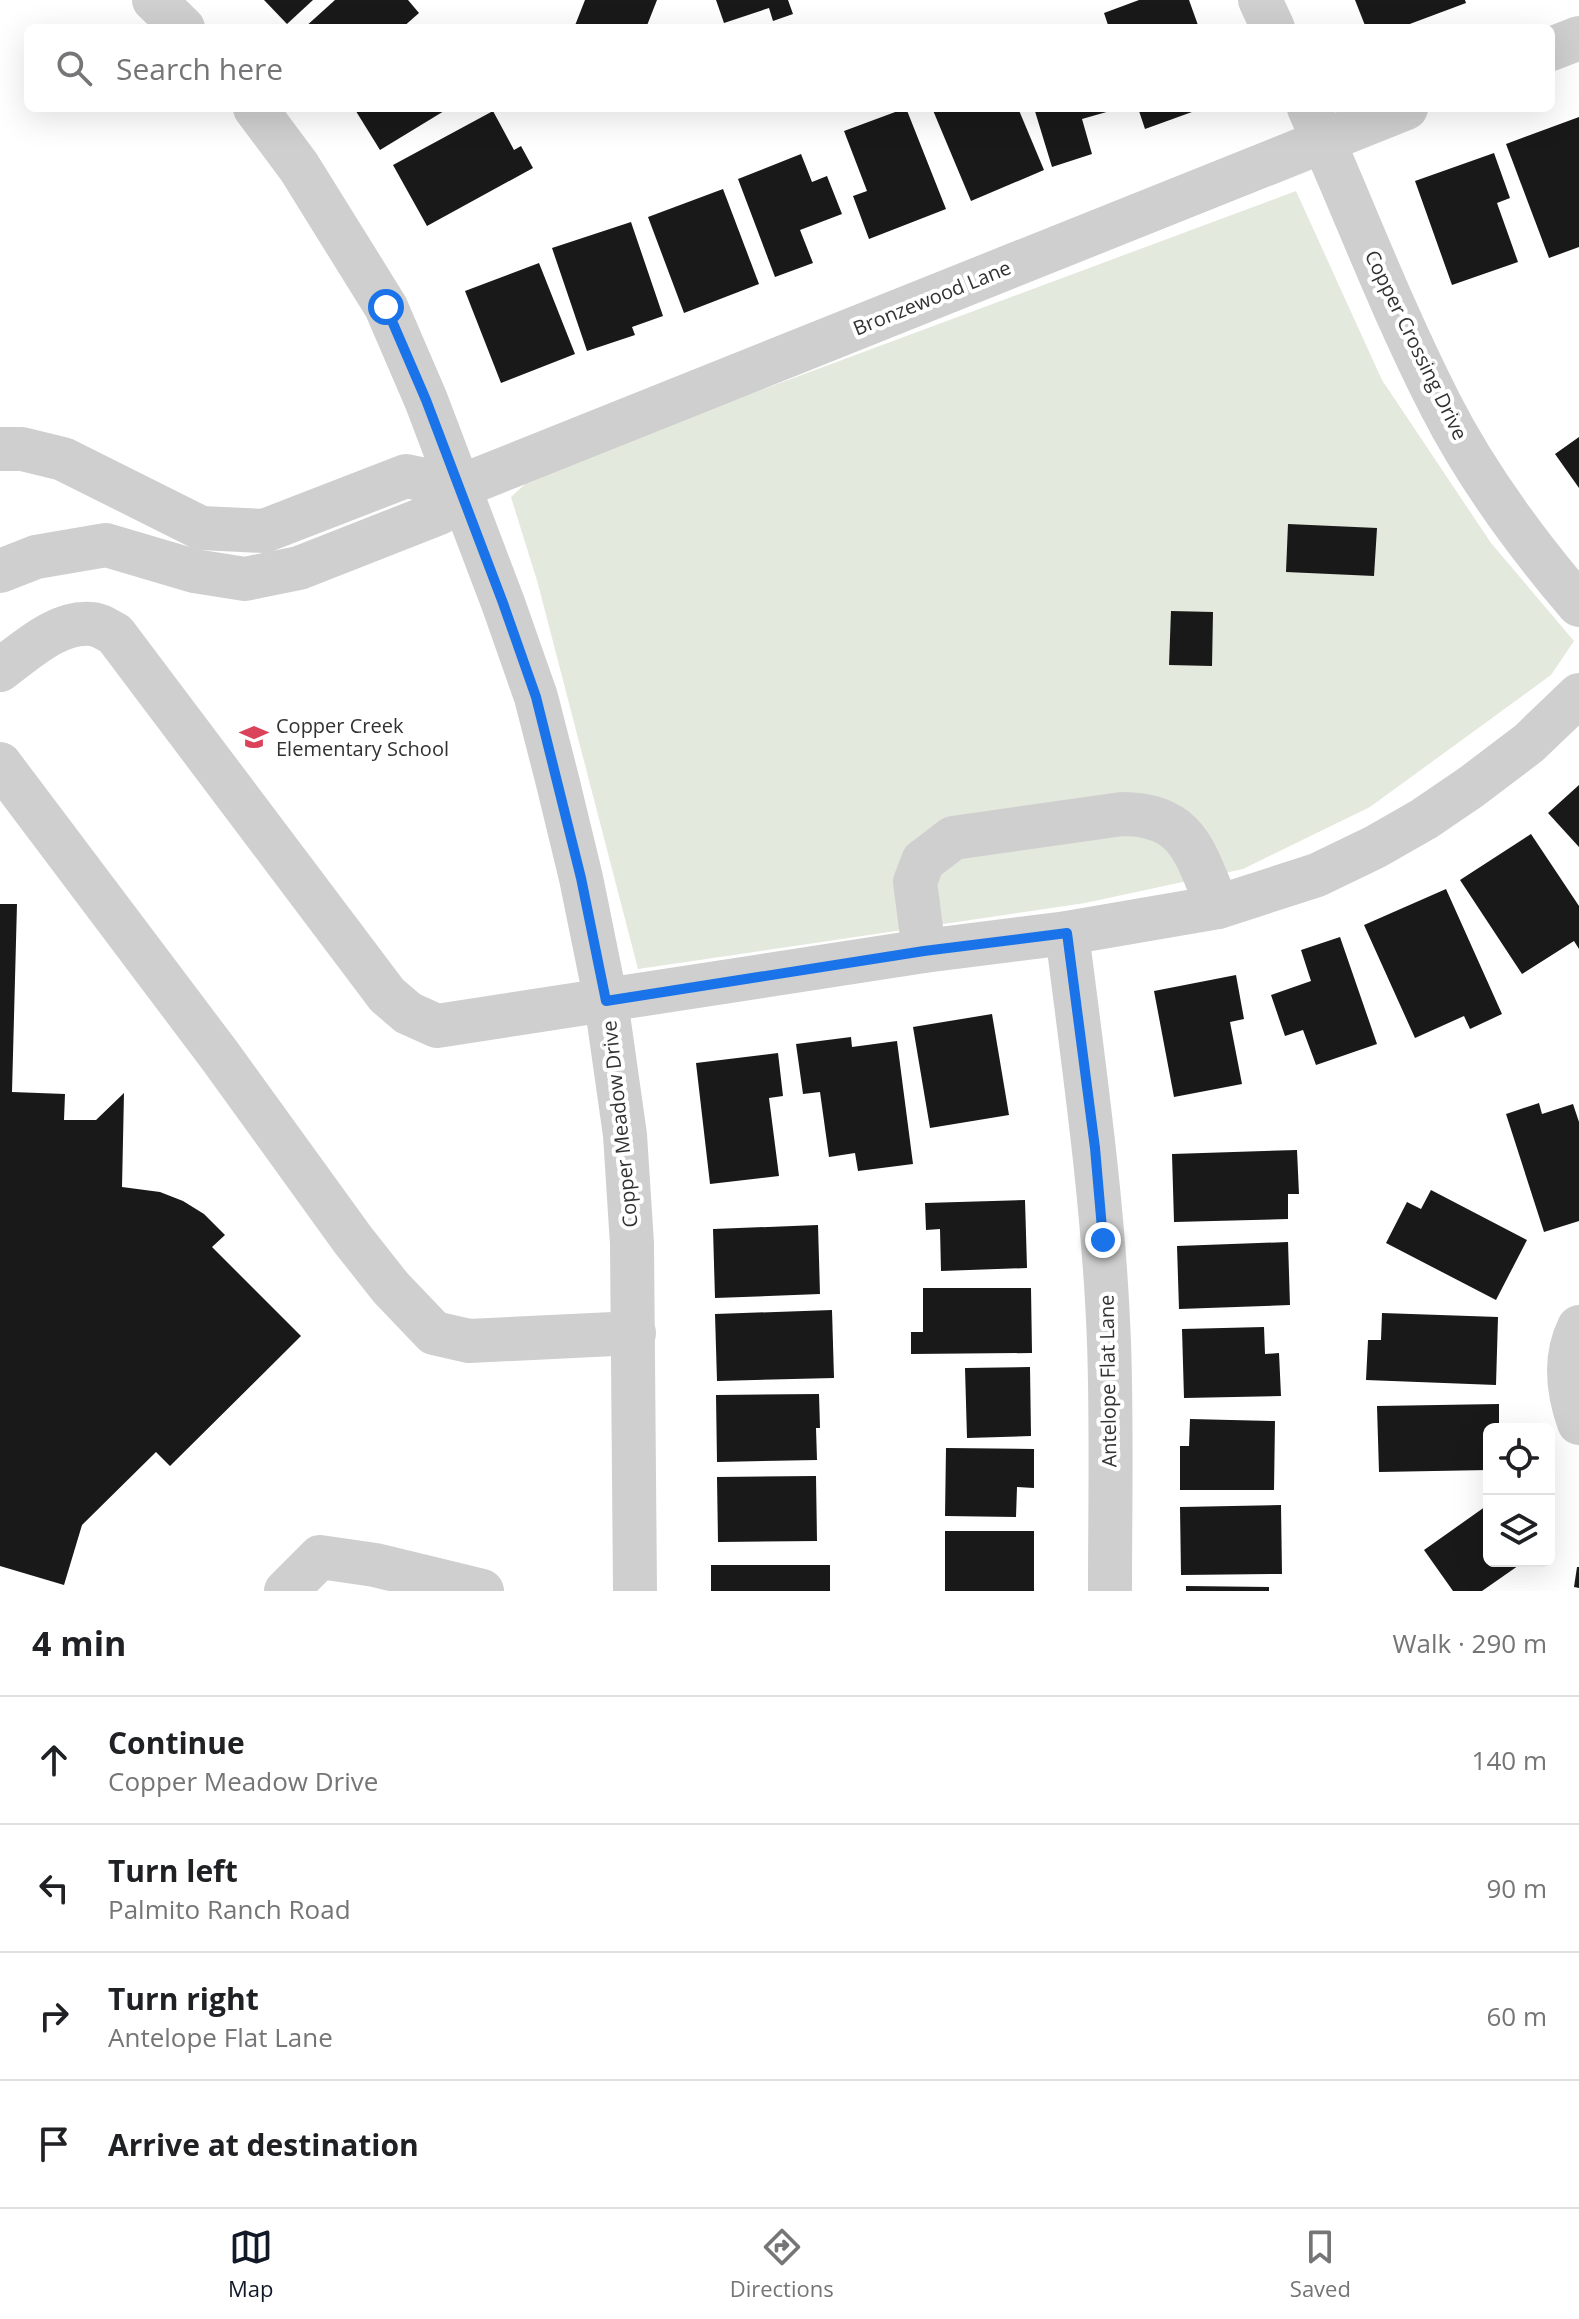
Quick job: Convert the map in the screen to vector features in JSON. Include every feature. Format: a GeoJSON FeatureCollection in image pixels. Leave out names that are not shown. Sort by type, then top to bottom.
{"type":"FeatureCollection","features":[{"type":"Feature","properties":{"kind":"street"},"geometry":{"type":"LineString","coordinates":[[154,0],[179,24]]}},
{"type":"Feature","properties":{"kind":"street"},"geometry":{"type":"LineString","coordinates":[[1260,0],[1271,24]]}},
{"type":"Feature","properties":{"kind":"street"},"geometry":{"type":"LineString","coordinates":[[1555,47],[1579,38]]}},
{"type":"Feature","properties":{"kind":"street","name":"Copper Meadow Drive"},"geometry":{"type":"LineString","coordinates":[[258,112],[299,167],[386,307],[426,400],[536,697],[581,878],[606,1001],[625,1135],[634,1333],[635,1591]]}},
{"type":"Feature","properties":{"kind":"street","name":"Bronzewood Lane"},"geometry":{"type":"LineString","coordinates":[[459,487],[1316,125],[1385,112]]}},
{"type":"Feature","properties":{"kind":"street","name":"Copper Crossing Drive"},"geometry":{"type":"LineString","coordinates":[[1316,125],[1442,408],[1486,483],[1524,539],[1579,605]]}},
{"type":"Feature","properties":{"kind":"street"},"geometry":{"type":"LineString","coordinates":[[0,449],[22,449],[63,459],[201,528],[264,531],[406,476],[459,487],[439,513],[299,568],[245,579],[194,571],[106,545],[36,557],[0,571]]}},
{"type":"Feature","properties":{"kind":"street"},"geometry":{"type":"LineString","coordinates":[[0,670],[46,636],[74,625],[94,624],[115,634],[387,995],[408,1013],[437,1026],[924,951],[1067,933],[1218,907],[1317,875],[1424,819],[1529,743],[1579,695]]}},
{"type":"Feature","properties":{"kind":"street"},"geometry":{"type":"LineString","coordinates":[[0,764],[220,1056],[353,1240],[391,1288],[434,1333],[469,1341],[634,1333]]}},
{"type":"Feature","properties":{"kind":"street"},"geometry":{"type":"LineString","coordinates":[[924,951],[915,882],[923,861],[953,838],[1122,814],[1142,814],[1166,822],[1185,835],[1218,907]]}},
{"type":"Feature","properties":{"kind":"street","name":"Antelope Flat Lane"},"geometry":{"type":"LineString","coordinates":[[1067,933],[1095,1148],[1103,1240],[1109,1343],[1110,1591]]}},
{"type":"Feature","properties":{"kind":"street"},"geometry":{"type":"LineString","coordinates":[[1579,1327],[1569,1353],[1571,1400],[1579,1423]]}},
{"type":"Feature","properties":{"kind":"street"},"geometry":{"type":"LineString","coordinates":[[286,1591],[320,1557],[375,1565],[469,1590]]}},
{"type":"Feature","properties":{"kind":"shaded area"},"geometry":{"type":"Polygon","coordinates":[[[1296,191],[1382,380],[1491,543],[1574,641],[1551,675],[1370,807],[1243,869],[1085,903],[638,969],[538,584],[511,497],[536,474],[1296,191]]]}},
{"type":"Feature","properties":{"kind":"building"},"geometry":{"type":"Polygon","coordinates":[[[264,0],[313,0],[287,24],[264,0]]]}},
{"type":"Feature","properties":{"kind":"building"},"geometry":{"type":"Polygon","coordinates":[[[335,0],[408,0],[419,13],[407,24],[308,24],[335,0]]]}},
{"type":"Feature","properties":{"kind":"building"},"geometry":{"type":"Polygon","coordinates":[[[585,0],[657,0],[648,24],[576,24],[585,0]]]}},
{"type":"Feature","properties":{"kind":"building"},"geometry":{"type":"Polygon","coordinates":[[[716,0],[788,0],[793,14],[773,21],[769,8],[724,23],[716,0]]]}},
{"type":"Feature","properties":{"kind":"building"},"geometry":{"type":"Polygon","coordinates":[[[1139,0],[1189,0],[1198,24],[1108,24],[1104,13],[1139,0]]]}},
{"type":"Feature","properties":{"kind":"building"},"geometry":{"type":"Polygon","coordinates":[[[1355,0],[1465,0],[1466,3],[1410,24],[1364,24],[1355,0]]]}},
{"type":"Feature","properties":{"kind":"building"},"geometry":{"type":"Polygon","coordinates":[[[356,112],[442,112],[380,150],[356,112]]]}},
{"type":"Feature","properties":{"kind":"building"},"geometry":{"type":"Polygon","coordinates":[[[494,112],[514,150],[521,146],[533,168],[427,226],[393,165],[494,112]]]}},
{"type":"Feature","properties":{"kind":"building"},"geometry":{"type":"Polygon","coordinates":[[[895,112],[908,112],[946,209],[869,239],[853,196],[867,191],[844,131],[895,112]]]}},
{"type":"Feature","properties":{"kind":"building"},"geometry":{"type":"Polygon","coordinates":[[[934,112],[1020,112],[1044,170],[971,201],[934,112]]]}},
{"type":"Feature","properties":{"kind":"building"},"geometry":{"type":"Polygon","coordinates":[[[1035,112],[1106,112],[1082,119],[1092,154],[1052,167],[1035,112]]]}},
{"type":"Feature","properties":{"kind":"building"},"geometry":{"type":"Polygon","coordinates":[[[1139,112],[1192,112],[1145,129],[1139,112]]]}},
{"type":"Feature","properties":{"kind":"building"},"geometry":{"type":"Polygon","coordinates":[[[1579,117],[1579,247],[1549,258],[1506,144],[1579,117]]]}},
{"type":"Feature","properties":{"kind":"building"},"geometry":{"type":"Polygon","coordinates":[[[1494,153],[1510,198],[1497,203],[1518,262],[1452,285],[1415,181],[1494,153]]]}},
{"type":"Feature","properties":{"kind":"building"},"geometry":{"type":"Polygon","coordinates":[[[801,154],[812,182],[827,176],[842,214],[800,230],[813,263],[775,277],[738,179],[801,154]]]}},
{"type":"Feature","properties":{"kind":"building"},"geometry":{"type":"Polygon","coordinates":[[[723,189],[759,284],[684,313],[648,217],[723,189]]]}},
{"type":"Feature","properties":{"kind":"building"},"geometry":{"type":"Polygon","coordinates":[[[631,222],[663,316],[632,327],[635,335],[587,351],[552,248],[631,222]]]}},
{"type":"Feature","properties":{"kind":"building"},"geometry":{"type":"Polygon","coordinates":[[[539,263],[575,354],[501,383],[465,291],[539,263]]]}},
{"type":"Feature","properties":{"kind":"building"},"geometry":{"type":"Polygon","coordinates":[[[1579,437],[1579,488],[1555,454],[1579,437]]]}},
{"type":"Feature","properties":{"kind":"building"},"geometry":{"type":"Polygon","coordinates":[[[1288,524],[1377,528],[1374,576],[1286,572],[1288,524]]]}},
{"type":"Feature","properties":{"kind":"building"},"geometry":{"type":"Polygon","coordinates":[[[1171,611],[1213,612],[1212,666],[1169,665],[1171,611]]]}},
{"type":"Feature","properties":{"kind":"building"},"geometry":{"type":"Polygon","coordinates":[[[1579,785],[1579,847],[1548,813],[1579,785]]]}},
{"type":"Feature","properties":{"kind":"building"},"geometry":{"type":"Polygon","coordinates":[[[1531,834],[1579,906],[1579,949],[1574,941],[1522,974],[1460,880],[1531,834]]]}},
{"type":"Feature","properties":{"kind":"building"},"geometry":{"type":"Polygon","coordinates":[[[1446,889],[1502,1014],[1470,1029],[1464,1016],[1415,1038],[1364,925],[1446,889]]]}},
{"type":"Feature","properties":{"kind":"building"},"geometry":{"type":"Polygon","coordinates":[[[0,904],[17,904],[12,1092],[65,1094],[64,1120],[96,1120],[124,1093],[122,1187],[160,1192],[204,1214],[225,1235],[212,1247],[301,1336],[170,1466],[156,1452],[82,1525],[64,1585],[0,1566],[0,904]]]}},
{"type":"Feature","properties":{"kind":"building"},"geometry":{"type":"Polygon","coordinates":[[[1340,937],[1377,1044],[1316,1065],[1303,1030],[1285,1036],[1271,995],[1311,981],[1301,950],[1340,937]]]}},
{"type":"Feature","properties":{"kind":"building"},"geometry":{"type":"Polygon","coordinates":[[[1236,975],[1244,1019],[1230,1022],[1242,1084],[1174,1097],[1154,991],[1236,975]]]}},
{"type":"Feature","properties":{"kind":"building"},"geometry":{"type":"Polygon","coordinates":[[[992,1014],[1009,1115],[930,1128],[913,1027],[992,1014]]]}},
{"type":"Feature","properties":{"kind":"building"},"geometry":{"type":"Polygon","coordinates":[[[851,1037],[852,1047],[897,1041],[913,1164],[858,1171],[855,1153],[829,1157],[820,1092],[803,1094],[796,1044],[851,1037]]]}},
{"type":"Feature","properties":{"kind":"building"},"geometry":{"type":"Polygon","coordinates":[[[778,1053],[783,1096],[769,1098],[779,1176],[710,1184],[696,1063],[778,1053]]]}},
{"type":"Feature","properties":{"kind":"building"},"geometry":{"type":"Polygon","coordinates":[[[1539,1103],[1542,1114],[1573,1104],[1579,1122],[1579,1221],[1544,1232],[1506,1114],[1539,1103]]]}},
{"type":"Feature","properties":{"kind":"building"},"geometry":{"type":"Polygon","coordinates":[[[1297,1150],[1299,1194],[1288,1194],[1288,1219],[1174,1222],[1172,1154],[1297,1150]]]}},
{"type":"Feature","properties":{"kind":"building"},"geometry":{"type":"Polygon","coordinates":[[[1431,1190],[1527,1240],[1496,1300],[1386,1243],[1407,1202],[1421,1209],[1431,1190]]]}},
{"type":"Feature","properties":{"kind":"building"},"geometry":{"type":"Polygon","coordinates":[[[1025,1200],[1027,1268],[941,1271],[940,1229],[926,1230],[925,1203],[1025,1200]]]}},
{"type":"Feature","properties":{"kind":"building"},"geometry":{"type":"Polygon","coordinates":[[[818,1225],[820,1294],[715,1298],[713,1229],[818,1225]]]}},
{"type":"Feature","properties":{"kind":"building"},"geometry":{"type":"Polygon","coordinates":[[[1288,1242],[1290,1305],[1179,1309],[1177,1246],[1288,1242]]]}},
{"type":"Feature","properties":{"kind":"building"},"geometry":{"type":"Polygon","coordinates":[[[923,1288],[1031,1288],[1032,1353],[911,1354],[911,1332],[923,1332],[923,1288]]]}},
{"type":"Feature","properties":{"kind":"building"},"geometry":{"type":"Polygon","coordinates":[[[832,1310],[834,1378],[717,1381],[715,1314],[832,1310]]]}},
{"type":"Feature","properties":{"kind":"building"},"geometry":{"type":"Polygon","coordinates":[[[1382,1313],[1498,1317],[1496,1385],[1366,1380],[1368,1340],[1381,1340],[1382,1313]]]}},
{"type":"Feature","properties":{"kind":"building"},"geometry":{"type":"Polygon","coordinates":[[[1264,1327],[1265,1354],[1279,1353],[1281,1396],[1184,1398],[1182,1329],[1264,1327]]]}},
{"type":"Feature","properties":{"kind":"building"},"geometry":{"type":"Polygon","coordinates":[[[1030,1367],[1031,1436],[967,1438],[965,1368],[1030,1367]]]}},
{"type":"Feature","properties":{"kind":"building"},"geometry":{"type":"Polygon","coordinates":[[[819,1394],[817,1460],[717,1462],[716,1395],[819,1394]]]}},
{"type":"Feature","properties":{"kind":"building"},"geometry":{"type":"Polygon","coordinates":[[[1499,1404],[1499,1423],[1483,1423],[1483,1470],[1379,1472],[1377,1406],[1499,1404]]]}},
{"type":"Feature","properties":{"kind":"building"},"geometry":{"type":"Polygon","coordinates":[[[1190,1419],[1275,1421],[1274,1490],[1180,1490],[1180,1446],[1189,1446],[1190,1419]]]}},
{"type":"Feature","properties":{"kind":"building"},"geometry":{"type":"Polygon","coordinates":[[[946,1448],[1034,1449],[1034,1488],[1017,1487],[1016,1517],[945,1516],[946,1448]]]}},
{"type":"Feature","properties":{"kind":"building"},"geometry":{"type":"Polygon","coordinates":[[[816,1476],[817,1541],[718,1542],[717,1477],[816,1476]]]}},
{"type":"Feature","properties":{"kind":"building"},"geometry":{"type":"Polygon","coordinates":[[[1281,1505],[1282,1574],[1181,1575],[1180,1507],[1281,1505]]]}},
{"type":"Feature","properties":{"kind":"building"},"geometry":{"type":"Polygon","coordinates":[[[1483,1508],[1483,1567],[1516,1567],[1482,1591],[1453,1591],[1424,1550],[1483,1508]]]}},
{"type":"Feature","properties":{"kind":"building"},"geometry":{"type":"Polygon","coordinates":[[[945,1531],[1034,1531],[1034,1591],[945,1591],[945,1531]]]}},
{"type":"Feature","properties":{"kind":"building"},"geometry":{"type":"Polygon","coordinates":[[[711,1565],[830,1565],[830,1591],[711,1591],[711,1565]]]}},
{"type":"Feature","properties":{"kind":"building"},"geometry":{"type":"Polygon","coordinates":[[[1579,1567],[1579,1588],[1574,1587],[1579,1567]]]}},
{"type":"Feature","properties":{"kind":"building"},"geometry":{"type":"Polygon","coordinates":[[[1186,1586],[1269,1587],[1269,1591],[1186,1591],[1186,1586]]]}},
{"type":"Feature","properties":{"kind":"place","name":"Copper Creek Elementary School"},"geometry":{"type":"Point","coordinates":[254,737]}},
{"type":"Feature","properties":{"kind":"route"},"geometry":{"type":"LineString","coordinates":[[386,307],[426,400],[536,697],[581,878],[606,1001],[924,951],[1067,933],[1095,1148],[1103,1240]]}}]}
